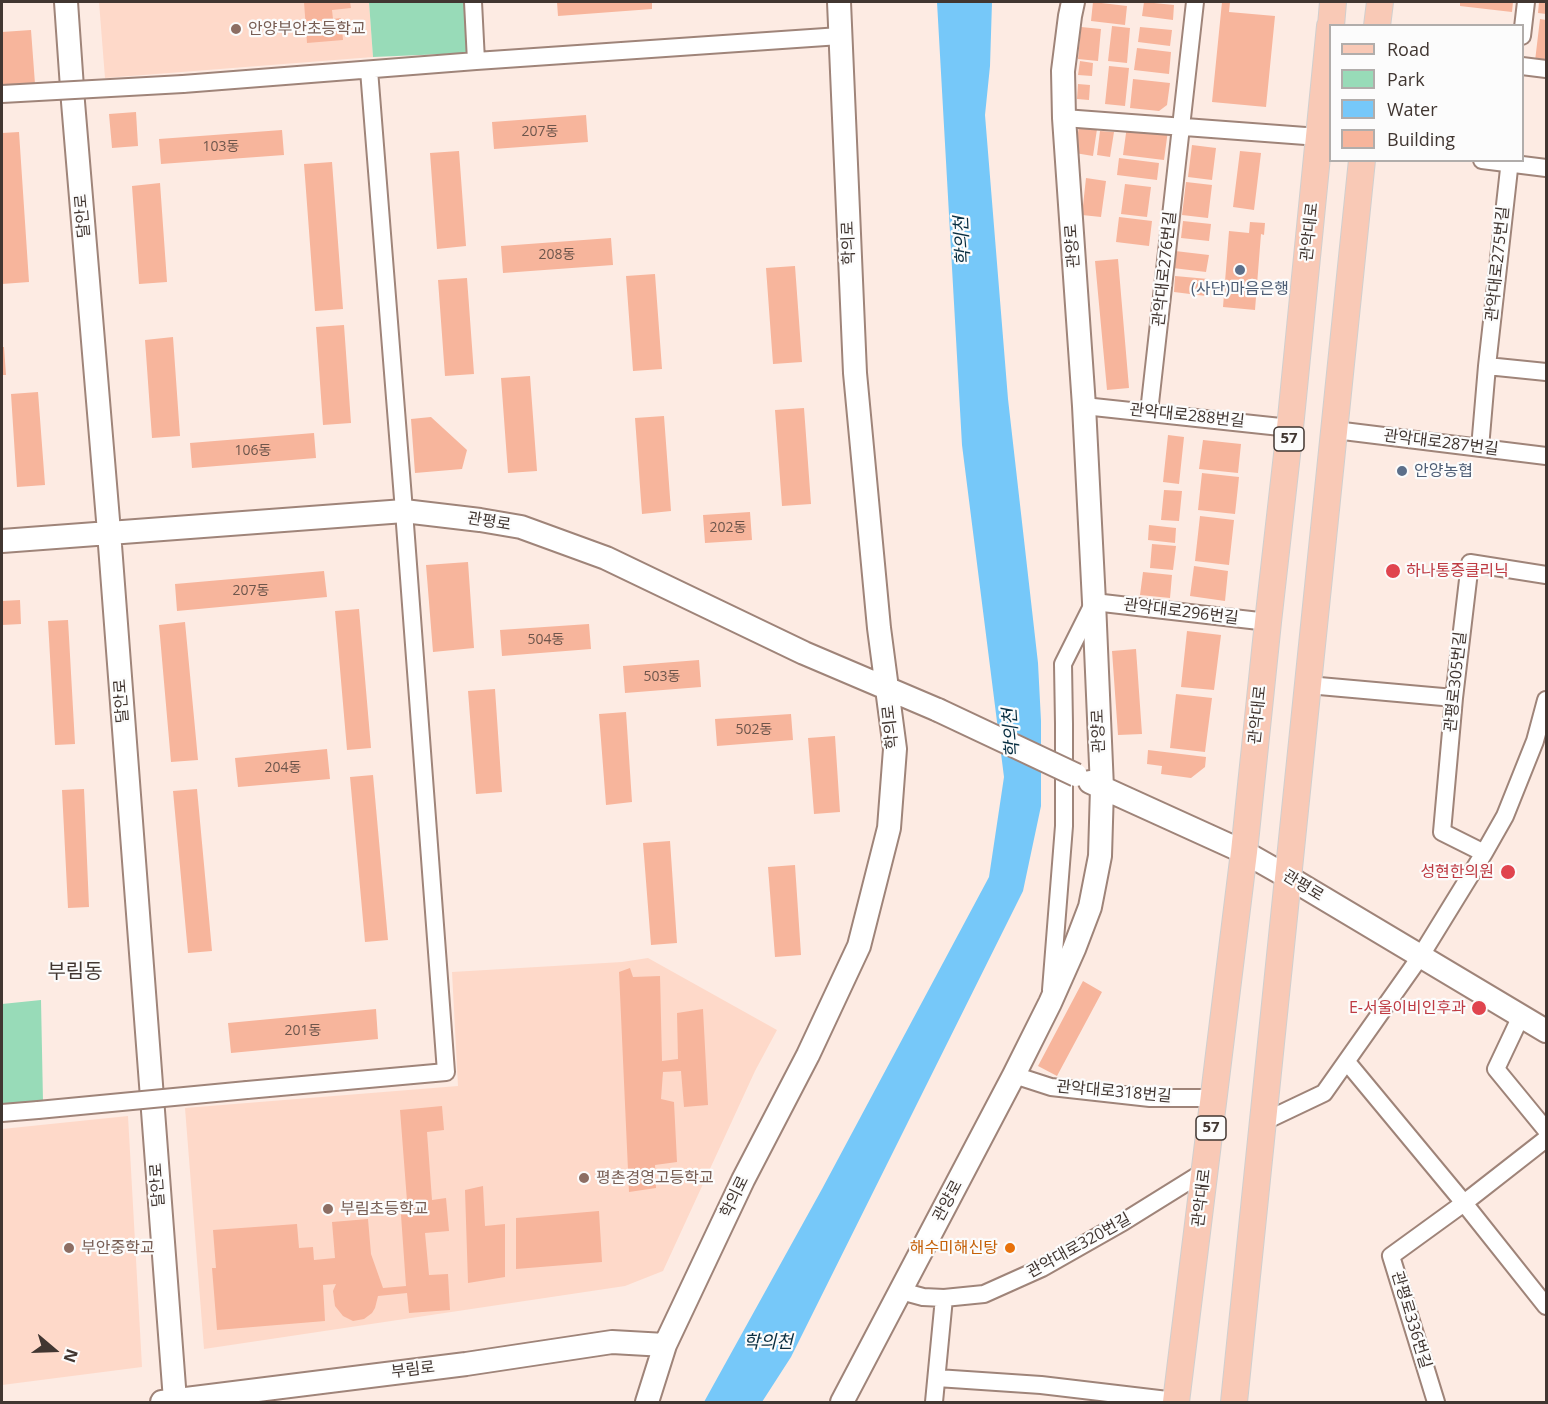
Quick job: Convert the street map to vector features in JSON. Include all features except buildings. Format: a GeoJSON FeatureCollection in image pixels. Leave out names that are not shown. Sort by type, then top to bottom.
{"type":"FeatureCollection","features":[{"type":"Feature","properties":{"kind":"main road","name":"관악대로"},"geometry":{"type":"LineString","coordinates":[[1330,24],[1333,2]]}},
{"type":"Feature","properties":{"kind":"main road"},"geometry":{"type":"LineString","coordinates":[[1377,24],[1380,2]]}},
{"type":"Feature","properties":{"kind":"main road","name":"관악대로"},"geometry":{"type":"LineString","coordinates":[[1176,1402],[1244,852],[1290,428],[1329,36]]}},
{"type":"Feature","properties":{"kind":"main road"},"geometry":{"type":"LineString","coordinates":[[1234,1402],[1362,162]]}},
{"type":"Feature","properties":{"kind":"street","name":"달안로"},"geometry":{"type":"LineString","coordinates":[[66,2],[109,532],[171,1402]]}},
{"type":"Feature","properties":{"kind":"street"},"geometry":{"type":"LineString","coordinates":[[473,2],[476,61]]}},
{"type":"Feature","properties":{"kind":"street","name":"학의로"},"geometry":{"type":"LineString","coordinates":[[647,1402],[665,1345],[742,1180],[808,1055],[859,946],[889,828],[895,749],[879,628],[855,374],[839,2]]}},
{"type":"Feature","properties":{"kind":"street","name":"관양로"},"geometry":{"type":"LineString","coordinates":[[842,1402],[1050,1003],[1090,907],[1100,856],[1102,788],[1094,602],[1084,406],[1064,118],[1063,71],[1073,2]]}},
{"type":"Feature","properties":{"kind":"street","name":"관악대로276번길"},"geometry":{"type":"LineString","coordinates":[[1149,412],[1195,2]]}},
{"type":"Feature","properties":{"kind":"street"},"geometry":{"type":"LineString","coordinates":[[1523,24],[1526,2]]}},
{"type":"Feature","properties":{"kind":"street"},"geometry":{"type":"LineString","coordinates":[[2,94],[183,84],[840,36]]}},
{"type":"Feature","properties":{"kind":"street"},"geometry":{"type":"LineString","coordinates":[[1524,66],[1546,69]]}},
{"type":"Feature","properties":{"kind":"street"},"geometry":{"type":"LineString","coordinates":[[2,1113],[446,1072],[369,70]]}},
{"type":"Feature","properties":{"kind":"street"},"geometry":{"type":"LineString","coordinates":[[1064,118],[1319,137]]}},
{"type":"Feature","properties":{"kind":"street"},"geometry":{"type":"LineString","coordinates":[[1509,162],[1546,168]]}},
{"type":"Feature","properties":{"kind":"street","name":"관악대로275번길"},"geometry":{"type":"LineString","coordinates":[[1480,448],[1509,162]]}},
{"type":"Feature","properties":{"kind":"street"},"geometry":{"type":"LineString","coordinates":[[1487,366],[1546,372]]}},
{"type":"Feature","properties":{"kind":"street","name":"관악대로288번길"},"geometry":{"type":"LineString","coordinates":[[1084,406],[1290,428]]}},
{"type":"Feature","properties":{"kind":"street","name":"관악대로287번길"},"geometry":{"type":"LineString","coordinates":[[1335,430],[1546,456]]}},
{"type":"Feature","properties":{"kind":"street","name":"관평로"},"geometry":{"type":"LineString","coordinates":[[2,541],[404,511],[521,527],[606,558],[804,653],[938,710],[1244,852],[1546,1031]]}},
{"type":"Feature","properties":{"kind":"street","name":"관평로305번길"},"geometry":{"type":"LineString","coordinates":[[1484,853],[1442,832],[1454,698],[1470,563],[1546,575]]}},
{"type":"Feature","properties":{"kind":"street"},"geometry":{"type":"LineString","coordinates":[[1050,1003],[1064,826],[1063,664],[1094,602]]}},
{"type":"Feature","properties":{"kind":"street","name":"관악대로296번길"},"geometry":{"type":"LineString","coordinates":[[1094,602],[1268,622]]}},
{"type":"Feature","properties":{"kind":"street"},"geometry":{"type":"LineString","coordinates":[[1308,685],[1454,698]]}},
{"type":"Feature","properties":{"kind":"street"},"geometry":{"type":"LineString","coordinates":[[1263,1122],[1324,1093],[1420,957],[1505,816],[1541,743],[1546,700]]}},
{"type":"Feature","properties":{"kind":"street"},"geometry":{"type":"LineString","coordinates":[[1521,1016],[1496,1069],[1546,1130]]}},
{"type":"Feature","properties":{"kind":"street"},"geometry":{"type":"LineString","coordinates":[[1347,1062],[1546,1306]]}},
{"type":"Feature","properties":{"kind":"street","name":"관악대로318번길"},"geometry":{"type":"LineString","coordinates":[[1014,1075],[1050,1087],[1150,1098],[1215,1098]]}},
{"type":"Feature","properties":{"kind":"street"},"geometry":{"type":"LineString","coordinates":[[1464,1203],[1546,1139]]}},
{"type":"Feature","properties":{"kind":"street","name":"관악대로320번길"},"geometry":{"type":"LineString","coordinates":[[901,1291],[923,1297],[944,1298],[984,1293],[1042,1268],[1123,1222],[1205,1171]]}},
{"type":"Feature","properties":{"kind":"street","name":"관평로336번길"},"geometry":{"type":"LineString","coordinates":[[1436,1402],[1390,1256],[1464,1203]]}},
{"type":"Feature","properties":{"kind":"street"},"geometry":{"type":"LineString","coordinates":[[934,1402],[944,1298]]}},
{"type":"Feature","properties":{"kind":"street","name":"부림로"},"geometry":{"type":"LineString","coordinates":[[171,1402],[466,1364],[612,1342],[665,1345]]}},
{"type":"Feature","properties":{"kind":"street"},"geometry":{"type":"LineString","coordinates":[[937,1378],[1041,1385],[1176,1402]]}},
{"type":"Feature","properties":{"kind":"shaded area","name":"안양부안초등학교"},"geometry":{"type":"Polygon","coordinates":[[[99,2],[369,2],[373,57],[105,78],[99,2]]]}},
{"type":"Feature","properties":{"kind":"shaded area"},"geometry":{"type":"Polygon","coordinates":[[[648,958],[777,1030],[755,1071],[663,1271],[625,1286],[204,1349],[185,1108],[458,1086],[452,972],[622,962],[648,958]]]}},
{"type":"Feature","properties":{"kind":"shaded area","name":"부안중학교"},"geometry":{"type":"Polygon","coordinates":[[[128,1116],[142,1367],[2,1385],[2,1129],[128,1116]]]}},
{"type":"Feature","properties":{"kind":"green space"},"geometry":{"type":"Polygon","coordinates":[[[369,2],[466,2],[468,53],[373,57],[369,2]]]}},
{"type":"Feature","properties":{"kind":"green space"},"geometry":{"type":"Polygon","coordinates":[[[41,1000],[43,1102],[2,1106],[2,1004],[41,1000]]]}},
{"type":"Feature","properties":{"kind":"water","name":"학의천"},"geometry":{"type":"Polygon","coordinates":[[[937,2],[992,2],[990,66],[985,115],[1008,399],[1038,663],[1041,806],[1023,891],[791,1357],[762,1402],[704,1402],[822,1189],[989,877],[1004,777],[962,445],[937,2]]]}},
{"type":"Feature","properties":{"kind":"place","name":"안양부안초등학교"},"geometry":{"type":"Point","coordinates":[236,29]}},
{"type":"Feature","properties":{"kind":"place","name":"(사단)마음은행"},"geometry":{"type":"Point","coordinates":[1240,270]}},
{"type":"Feature","properties":{"kind":"place","name":"안양농협"},"geometry":{"type":"Point","coordinates":[1402,471]}},
{"type":"Feature","properties":{"kind":"place","name":"하나통증클리닉"},"geometry":{"type":"Point","coordinates":[1393,571]}},
{"type":"Feature","properties":{"kind":"place","name":"성현한의원"},"geometry":{"type":"Point","coordinates":[1508,872]}},
{"type":"Feature","properties":{"kind":"place","name":"E-서울이비인후과"},"geometry":{"type":"Point","coordinates":[1479,1008]}},
{"type":"Feature","properties":{"kind":"place","name":"평촌경영고등학교"},"geometry":{"type":"Point","coordinates":[584,1178]}},
{"type":"Feature","properties":{"kind":"place","name":"부림초등학교"},"geometry":{"type":"Point","coordinates":[328,1209]}},
{"type":"Feature","properties":{"kind":"place","name":"부안중학교"},"geometry":{"type":"Point","coordinates":[69,1248]}},
{"type":"Feature","properties":{"kind":"place","name":"해수미해신탕"},"geometry":{"type":"Point","coordinates":[1010,1248]}},
{"type":"Feature","properties":{"kind":"district","name":"부림동"},"geometry":{"type":"Point","coordinates":[75,972]}}]}
